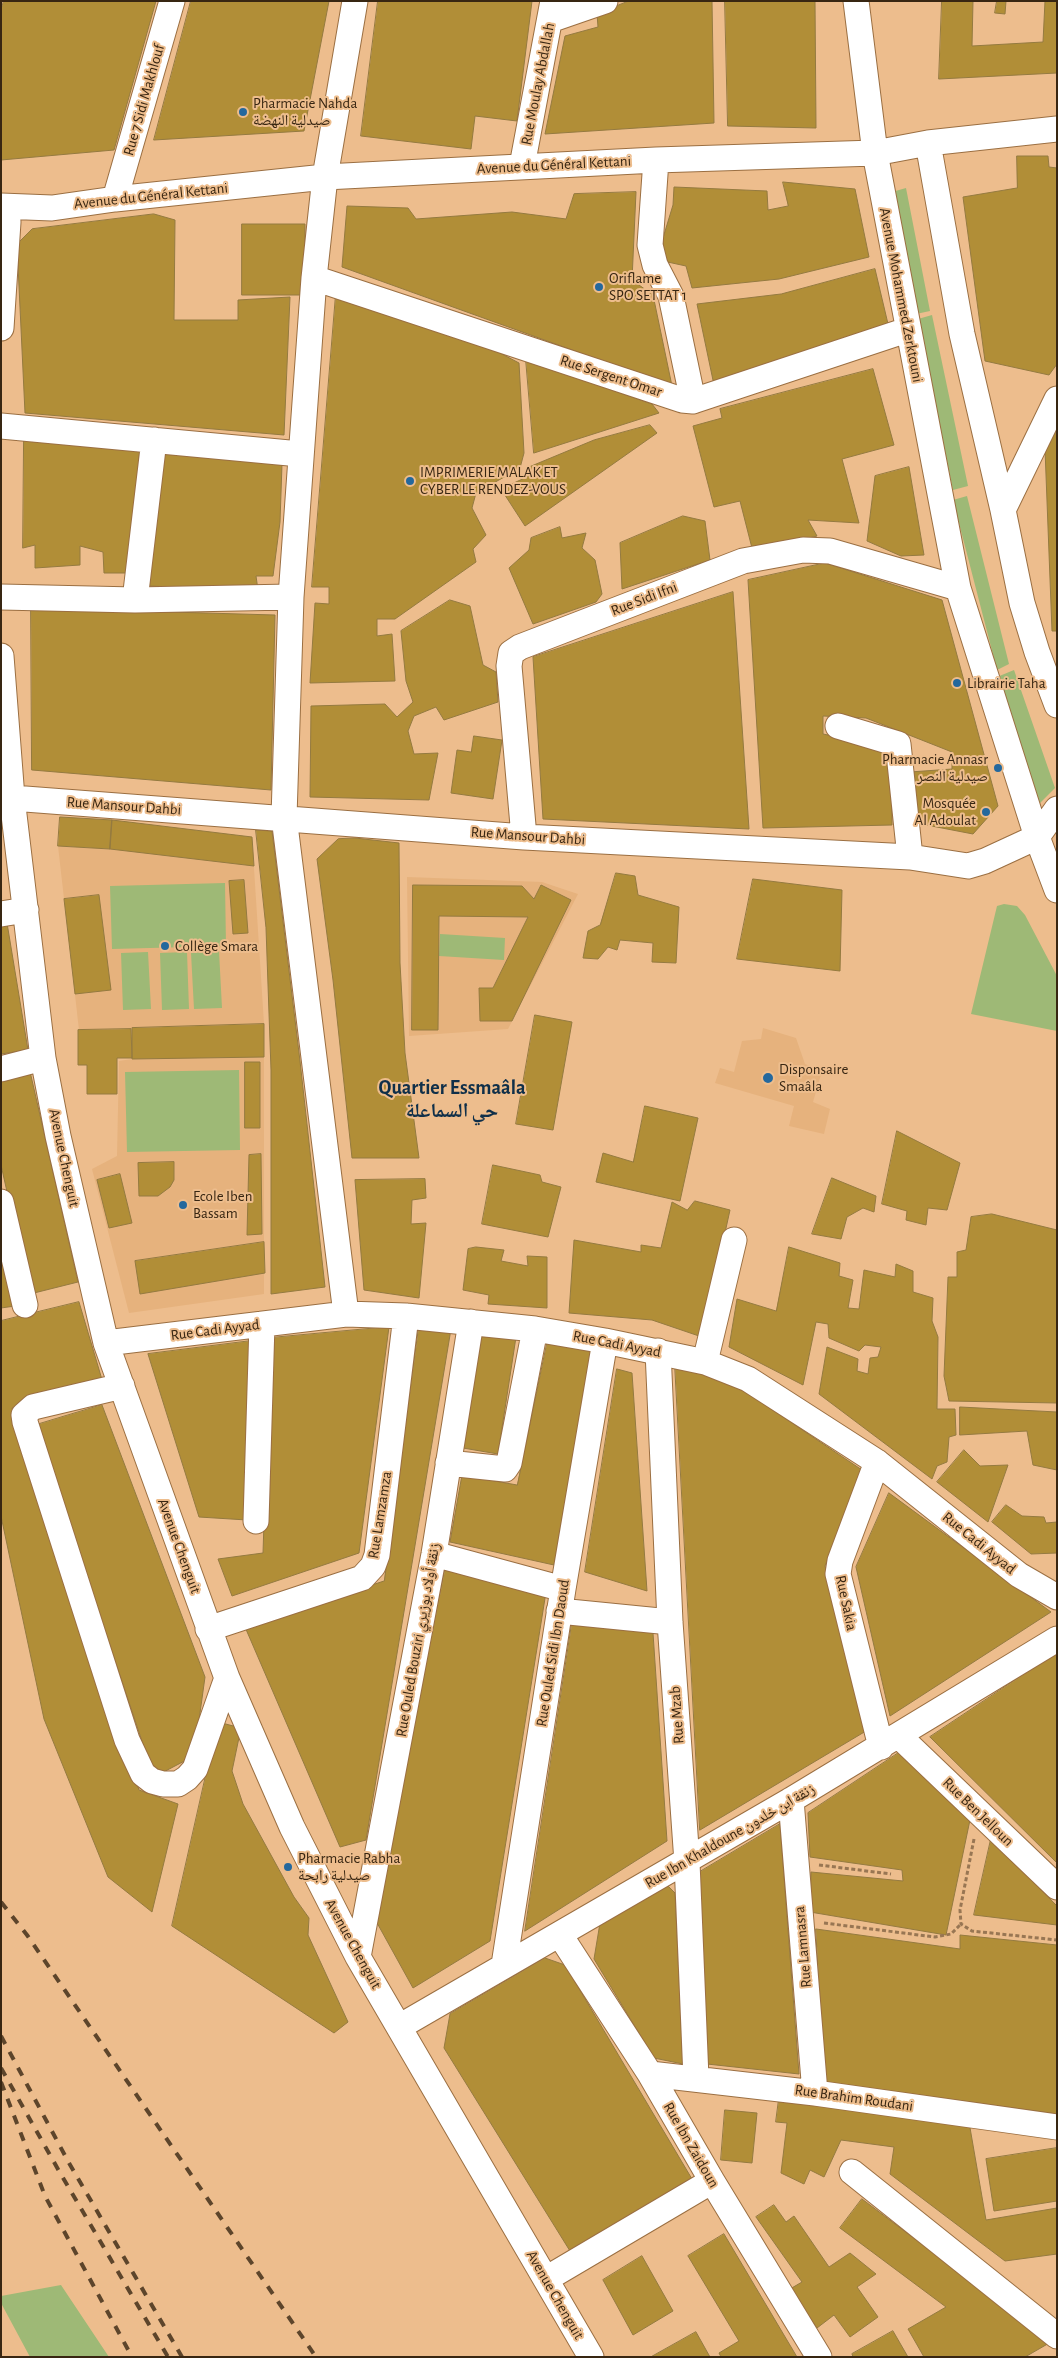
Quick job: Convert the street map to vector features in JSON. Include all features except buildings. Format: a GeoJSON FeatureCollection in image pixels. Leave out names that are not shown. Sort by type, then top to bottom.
{"type":"FeatureCollection","features":[{"type":"Feature","properties":{"kind":"street","name":"Rue 7 Sidi Makhlouf"},"geometry":{"type":"LineString","coordinates":[[115,199],[172,1]]}},
{"type":"Feature","properties":{"kind":"street"},"geometry":{"type":"LineString","coordinates":[[346,1314],[284,817],[291,597],[314,278],[325,177],[354,1]]}},
{"type":"Feature","properties":{"kind":"street"},"geometry":{"type":"LineString","coordinates":[[552,10],[605,1]]}},
{"type":"Feature","properties":{"kind":"street","name":"Avenue Mohammed Zerktouni"},"geometry":{"type":"LineString","coordinates":[[856,1],[875,153],[907,330],[958,588],[1037,837]]}},
{"type":"Feature","properties":{"kind":"street","name":"Rue Moulay Abdallah"},"geometry":{"type":"LineString","coordinates":[[522,166],[552,10]]}},
{"type":"Feature","properties":{"kind":"street","name":"Avenue du Général Kettani"},"geometry":{"type":"LineString","coordinates":[[4,215],[115,199],[325,177],[656,160],[875,153],[928,143],[1057,129]]}},
{"type":"Feature","properties":{"kind":"street"},"geometry":{"type":"LineString","coordinates":[[928,143],[962,334],[1003,510],[1022,603],[1037,652],[1057,705]]}},
{"type":"Feature","properties":{"kind":"street"},"geometry":{"type":"LineString","coordinates":[[656,160],[650,245],[655,266],[665,280],[671,296],[693,401],[907,330]]}},
{"type":"Feature","properties":{"kind":"street"},"geometry":{"type":"LineString","coordinates":[[1,328],[4,215]]}},
{"type":"Feature","properties":{"kind":"street","name":"Rue Sergent Omar"},"geometry":{"type":"LineString","coordinates":[[314,278],[682,400],[693,401]]}},
{"type":"Feature","properties":{"kind":"street"},"geometry":{"type":"LineString","coordinates":[[1003,510],[1057,400]]}},
{"type":"Feature","properties":{"kind":"street"},"geometry":{"type":"LineString","coordinates":[[1,426],[300,454]]}},
{"type":"Feature","properties":{"kind":"street"},"geometry":{"type":"LineString","coordinates":[[135,600],[154,440]]}},
{"type":"Feature","properties":{"kind":"street","name":"Rue Sidi Ifni"},"geometry":{"type":"LineString","coordinates":[[524,836],[509,666],[511,653],[520,647],[743,561],[803,550],[830,551],[958,588]]}},
{"type":"Feature","properties":{"kind":"street"},"geometry":{"type":"LineString","coordinates":[[1,597],[135,600],[291,597]]}},
{"type":"Feature","properties":{"kind":"street","name":"Avenue Chenguit"},"geometry":{"type":"LineString","coordinates":[[1,656],[4,721],[12,798],[43,1058],[58,1136],[106,1342],[208,1629],[227,1678],[292,1827],[358,1957],[591,2357]]}},
{"type":"Feature","properties":{"kind":"street"},"geometry":{"type":"LineString","coordinates":[[838,726],[898,744],[910,857]]}},
{"type":"Feature","properties":{"kind":"street","name":"Rue Mansour Dahbi"},"geometry":{"type":"LineString","coordinates":[[12,798],[524,836],[910,857],[968,866],[985,861],[1037,837]]}},
{"type":"Feature","properties":{"kind":"street"},"geometry":{"type":"LineString","coordinates":[[1057,809],[1037,837],[1057,890]]}},
{"type":"Feature","properties":{"kind":"street"},"geometry":{"type":"LineString","coordinates":[[1,914],[26,910]]}},
{"type":"Feature","properties":{"kind":"street"},"geometry":{"type":"LineString","coordinates":[[1,1069],[43,1058]]}},
{"type":"Feature","properties":{"kind":"street"},"geometry":{"type":"LineString","coordinates":[[1,1202],[25,1304]]}},
{"type":"Feature","properties":{"kind":"street"},"geometry":{"type":"LineString","coordinates":[[705,1362],[734,1240]]}},
{"type":"Feature","properties":{"kind":"street","name":"Rue Cadi Ayyad"},"geometry":{"type":"LineString","coordinates":[[106,1342],[346,1314],[406,1316],[535,1329],[605,1341],[705,1362],[748,1378],[877,1462],[1019,1576],[1057,1597]]}},
{"type":"Feature","properties":{"kind":"street","name":"Rue Lamzamza"},"geometry":{"type":"LineString","coordinates":[[208,1629],[362,1578],[373,1566],[377,1555],[406,1316]]}},
{"type":"Feature","properties":{"kind":"street","name":"Rue Ouled Bouziri زنقة أولاد بوزيري"},"geometry":{"type":"LineString","coordinates":[[358,1957],[434,1554],[471,1322]]}},
{"type":"Feature","properties":{"kind":"street"},"geometry":{"type":"LineString","coordinates":[[256,1521],[262,1324]]}},
{"type":"Feature","properties":{"kind":"street"},"geometry":{"type":"LineString","coordinates":[[448,1463],[505,1469],[509,1463],[535,1329]]}},
{"type":"Feature","properties":{"kind":"street","name":"Rue Ouled Sidi Ibn Daoud"},"geometry":{"type":"LineString","coordinates":[[504,1965],[561,1600],[605,1341]]}},
{"type":"Feature","properties":{"kind":"street","name":"Rue Mzab"},"geometry":{"type":"LineString","coordinates":[[658,1352],[670,1622],[686,1862],[696,2078]]}},
{"type":"Feature","properties":{"kind":"street"},"geometry":{"type":"LineString","coordinates":[[122,1386],[33,1407],[24,1415],[24,1422],[133,1758],[143,1774],[152,1781],[163,1784],[178,1784],[191,1774],[195,1769],[227,1678]]}},
{"type":"Feature","properties":{"kind":"street","name":"Rue Sakia"},"geometry":{"type":"LineString","coordinates":[[877,1462],[840,1561],[838,1574],[890,1742]]}},
{"type":"Feature","properties":{"kind":"street"},"geometry":{"type":"LineString","coordinates":[[434,1554],[561,1600],[670,1622]]}},
{"type":"Feature","properties":{"kind":"street","name":"Rue Ibn Khaldoune زنقة ابن خلدون"},"geometry":{"type":"LineString","coordinates":[[399,2027],[890,1742],[1057,1639]]}},
{"type":"Feature","properties":{"kind":"street","name":"Rue Ben Jelloun"},"geometry":{"type":"LineString","coordinates":[[890,1742],[979,1814],[1057,1887]]}},
{"type":"Feature","properties":{"kind":"street","name":"Rue Lamnasra"},"geometry":{"type":"LineString","coordinates":[[791,1800],[815,2093]]}},
{"type":"Feature","properties":{"kind":"street","name":"Rue Ibn Zaidoun"},"geometry":{"type":"LineString","coordinates":[[560,1935],[650,2074],[712,2181],[819,2357]]}},
{"type":"Feature","properties":{"kind":"street","name":"Rue Brahim Roudani"},"geometry":{"type":"LineString","coordinates":[[650,2074],[815,2093],[1057,2127]]}},
{"type":"Feature","properties":{"kind":"street"},"geometry":{"type":"LineString","coordinates":[[852,2172],[1057,2336]]}},
{"type":"Feature","properties":{"kind":"street"},"geometry":{"type":"LineString","coordinates":[[546,2279],[712,2181]]}},
{"type":"Feature","properties":{"kind":"path"},"geometry":{"type":"LineString","coordinates":[[801,1920],[935,1937],[951,1934],[961,1924],[960,1910],[979,1814]]}},
{"type":"Feature","properties":{"kind":"path"},"geometry":{"type":"LineString","coordinates":[[796,1862],[891,1874]]}},
{"type":"Feature","properties":{"kind":"path"},"geometry":{"type":"LineString","coordinates":[[961,1924],[972,1931],[1057,1940]]}},
{"type":"Feature","properties":{"kind":"shaded area"},"geometry":{"type":"Polygon","coordinates":[[[112,820],[252,837],[264,1024],[264,1294],[129,1313],[92,1169],[117,1156],[119,1061],[132,1059],[132,1029],[79,1030],[58,846],[110,849],[112,820]]]}},
{"type":"Feature","properties":{"kind":"shaded area"},"geometry":{"type":"Polygon","coordinates":[[[407,877],[542,882],[578,894],[508,1029],[409,1036],[407,877]]]}},
{"type":"Feature","properties":{"kind":"shaded area","name":"Disponsaire Smaâla"},"geometry":{"type":"Polygon","coordinates":[[[763,1028],[796,1038],[805,1064],[822,1071],[813,1102],[830,1109],[824,1134],[789,1126],[794,1106],[715,1083],[720,1068],[734,1072],[742,1041],[761,1039],[763,1028]]]}},
{"type":"Feature","properties":{"kind":"green space"},"geometry":{"type":"Polygon","coordinates":[[[906,188],[930,311],[916,314],[892,192],[906,188]]]}},
{"type":"Feature","properties":{"kind":"green space"},"geometry":{"type":"Polygon","coordinates":[[[932,315],[968,486],[953,490],[918,319],[932,315]]]}},
{"type":"Feature","properties":{"kind":"green space"},"geometry":{"type":"Polygon","coordinates":[[[967,496],[1009,664],[997,670],[953,500],[967,496]]]}},
{"type":"Feature","properties":{"kind":"green space"},"geometry":{"type":"Polygon","coordinates":[[[1014,670],[1055,788],[1040,803],[997,677],[1014,670]]]}},
{"type":"Feature","properties":{"kind":"green space"},"geometry":{"type":"Polygon","coordinates":[[[225,883],[226,946],[112,949],[110,886],[225,883]]]}},
{"type":"Feature","properties":{"kind":"green space"},"geometry":{"type":"Polygon","coordinates":[[[1004,904],[1017,906],[1025,915],[1057,976],[1057,1031],[971,1014],[997,906],[1004,904]]]}},
{"type":"Feature","properties":{"kind":"green space"},"geometry":{"type":"Polygon","coordinates":[[[440,934],[505,938],[504,960],[439,956],[440,934]]]}},
{"type":"Feature","properties":{"kind":"green space"},"geometry":{"type":"Polygon","coordinates":[[[219,951],[222,1008],[194,1009],[191,953],[219,951]]]}},
{"type":"Feature","properties":{"kind":"green space"},"geometry":{"type":"Polygon","coordinates":[[[148,952],[151,1009],[123,1010],[121,953],[148,952]]]}},
{"type":"Feature","properties":{"kind":"green space"},"geometry":{"type":"Polygon","coordinates":[[[187,952],[189,1009],[162,1010],[160,953],[187,952]]]}},
{"type":"Feature","properties":{"kind":"green space"},"geometry":{"type":"Polygon","coordinates":[[[239,1070],[240,1150],[127,1152],[125,1072],[239,1070]]]}},
{"type":"Feature","properties":{"kind":"green space"},"geometry":{"type":"Polygon","coordinates":[[[61,2285],[109,2357],[30,2357],[1,2303],[1,2296],[61,2285]]]}},
{"type":"Feature","properties":{"kind":"railway"},"geometry":{"type":"LineString","coordinates":[[1,1902],[27,1935],[316,2357]]}},
{"type":"Feature","properties":{"kind":"railway"},"geometry":{"type":"LineString","coordinates":[[1,2036],[69,2163],[182,2357]]}},
{"type":"Feature","properties":{"kind":"railway"},"geometry":{"type":"LineString","coordinates":[[1,2068],[168,2357]]}},
{"type":"Feature","properties":{"kind":"railway"},"geometry":{"type":"LineString","coordinates":[[1,2082],[45,2196],[132,2357]]}},
{"type":"Feature","properties":{"kind":"place","name":"Pharmacie Nahda صيدلية النهضة"},"geometry":{"type":"Point","coordinates":[243,112]}},
{"type":"Feature","properties":{"kind":"place","name":"Oriflame SPO SETTAT 1"},"geometry":{"type":"Point","coordinates":[599,287]}},
{"type":"Feature","properties":{"kind":"place","name":"IMPRIMERIE MALAK ET CYBER LE RENDEZ-VOUS"},"geometry":{"type":"Point","coordinates":[410,481]}},
{"type":"Feature","properties":{"kind":"place","name":"Librairie Taha"},"geometry":{"type":"Point","coordinates":[957,683]}},
{"type":"Feature","properties":{"kind":"place","name":"Pharmacie Annasr صيدلية النصر"},"geometry":{"type":"Point","coordinates":[998,768]}},
{"type":"Feature","properties":{"kind":"place","name":"Mosquée Al Adoulat"},"geometry":{"type":"Point","coordinates":[986,812]}},
{"type":"Feature","properties":{"kind":"place","name":"Collège Smara"},"geometry":{"type":"Point","coordinates":[165,946]}},
{"type":"Feature","properties":{"kind":"place","name":"Disponsaire Smaâla"},"geometry":{"type":"Point","coordinates":[768,1078]}},
{"type":"Feature","properties":{"kind":"place","name":"Ecole Iben Bassam"},"geometry":{"type":"Point","coordinates":[183,1205]}},
{"type":"Feature","properties":{"kind":"place","name":"Pharmacie Rabha صيدلية رابحة"},"geometry":{"type":"Point","coordinates":[288,1867]}},
{"type":"Feature","properties":{"kind":"district","name":"Quartier Essmaâla حي السماعلة"},"geometry":{"type":"Point","coordinates":[452,1100]}}]}
